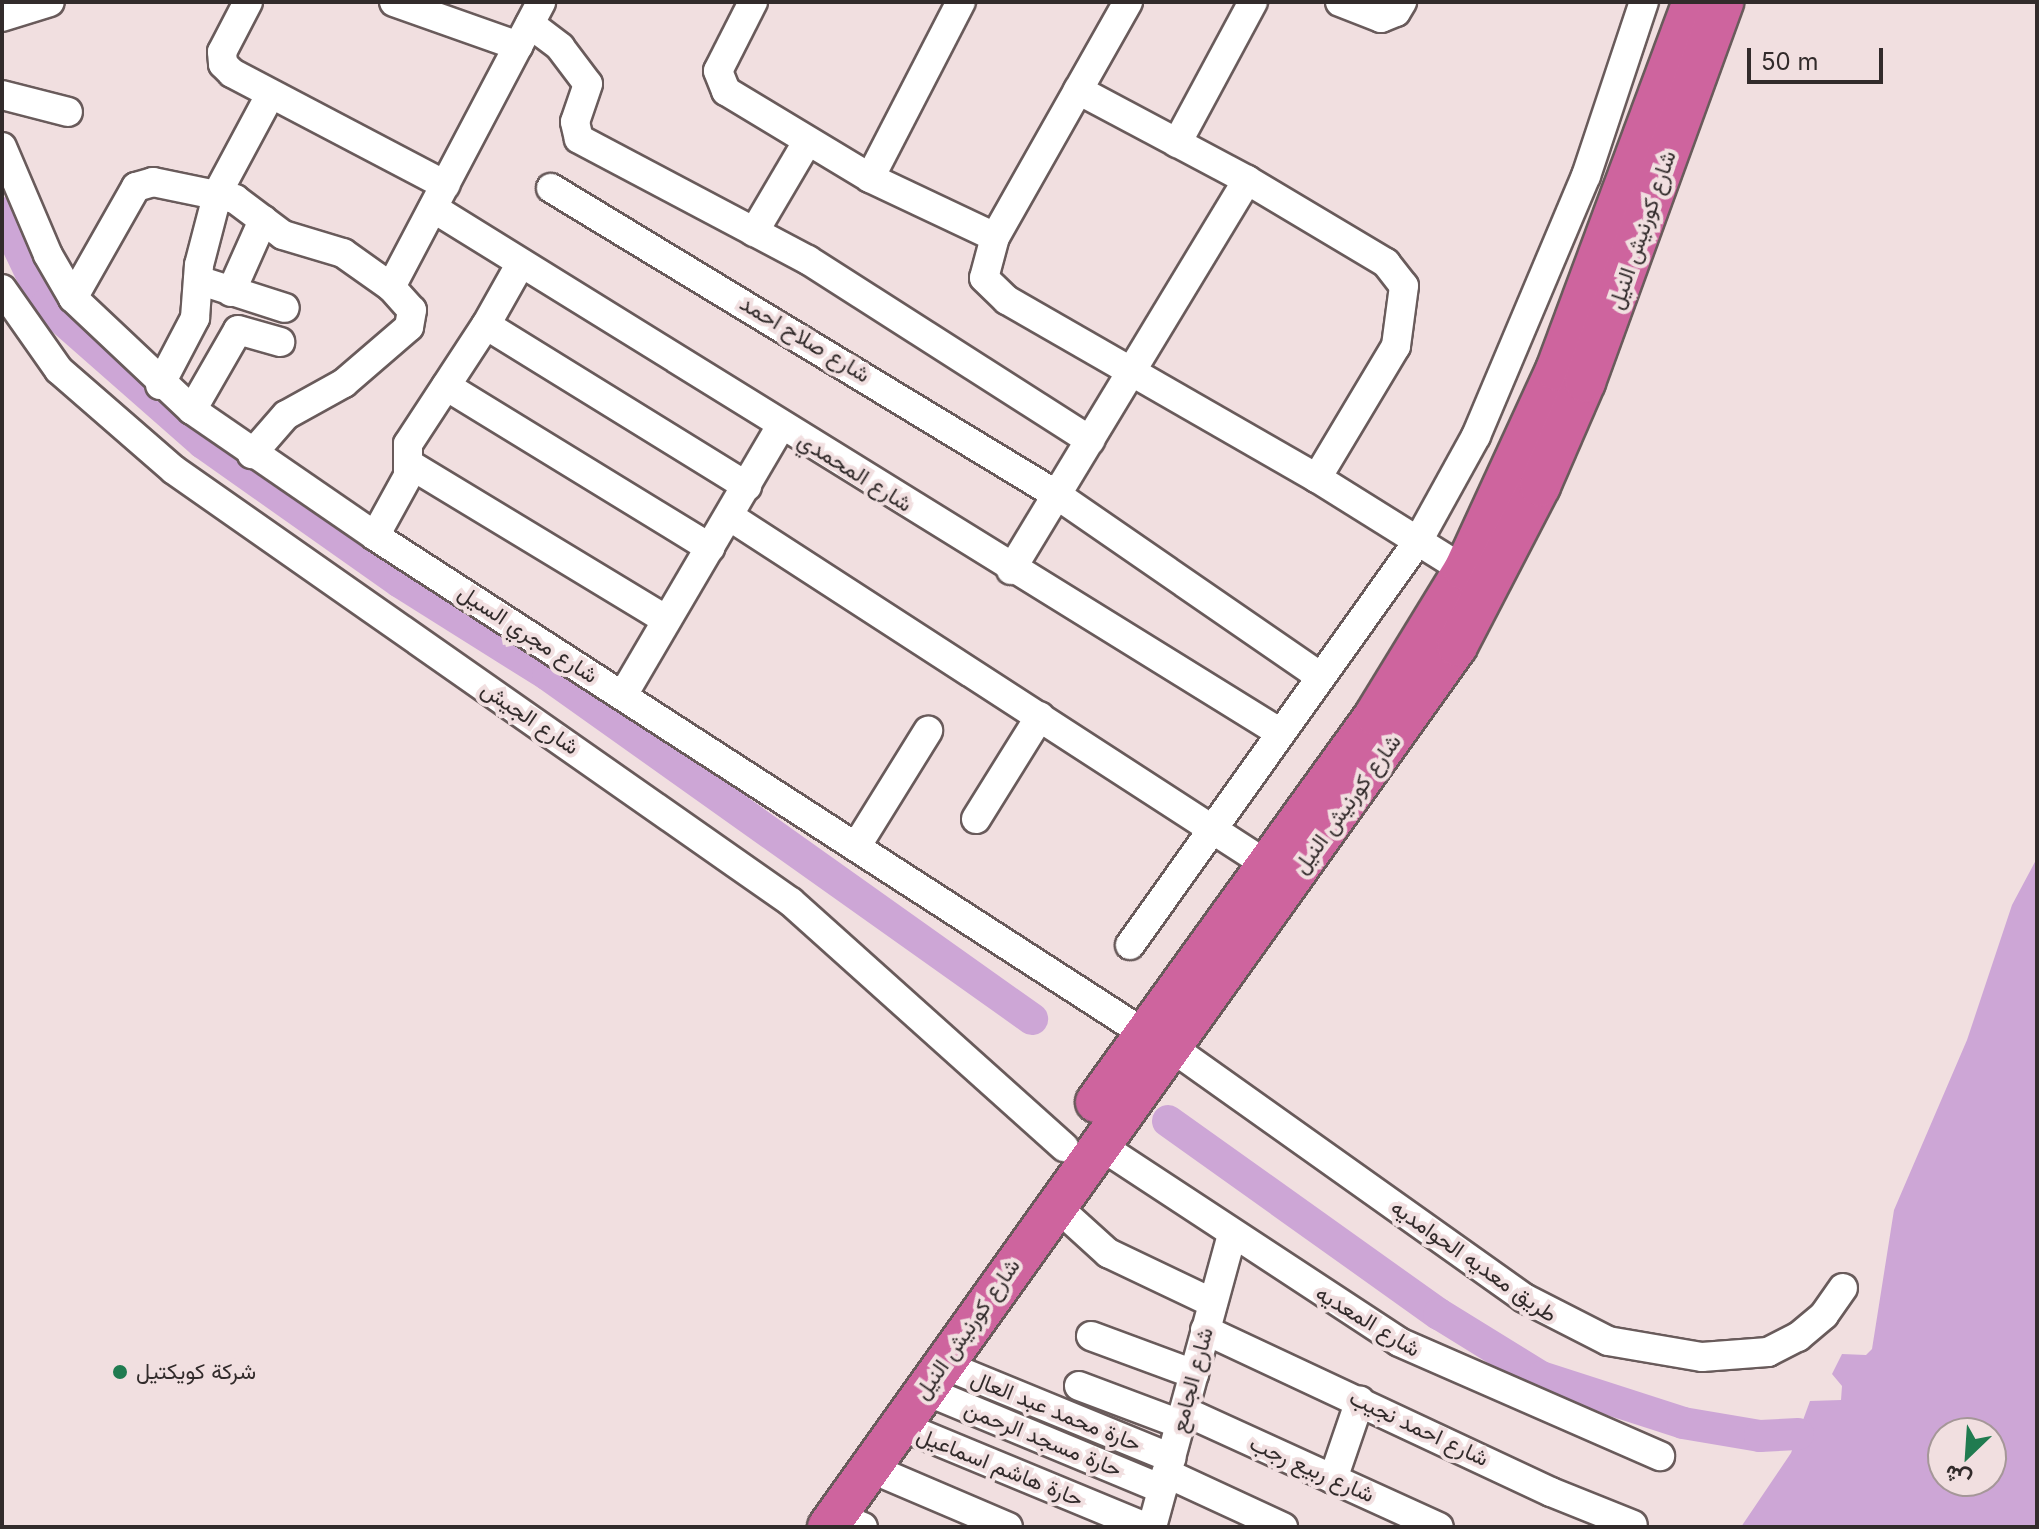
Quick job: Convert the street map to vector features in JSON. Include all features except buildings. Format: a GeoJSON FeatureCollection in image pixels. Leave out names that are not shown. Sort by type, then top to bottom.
{"type":"FeatureCollection","features":[{"type":"Feature","properties":{"kind":"highway","name":"شارع كورنيش النيل"},"geometry":{"type":"LineString","coordinates":[[832,1524],[1081,1145],[1457,646],[1546,473],[1693,2]]}},
{"type":"Feature","properties":{"kind":"highway","name":"شارع كورنيش النيل"},"geometry":{"type":"LineString","coordinates":[[1158,1040],[1266,864],[1375,715],[1464,570],[1619,247],[1723,2]]}},
{"type":"Feature","properties":{"kind":"highway","name":"شارع كورنيش النيل"},"geometry":{"type":"LineString","coordinates":[[832,1524],[1055,1205],[1081,1145]]}},
{"type":"Feature","properties":{"kind":"street","name":"شارع المحمدي"},"geometry":{"type":"LineString","coordinates":[[248,2],[227,36],[223,64],[439,197],[521,263],[1011,570],[1279,732]]}},
{"type":"Feature","properties":{"kind":"street"},"geometry":{"type":"LineString","coordinates":[[394,2],[530,24],[560,47],[588,84],[575,122],[579,139],[808,260],[1090,440]]}},
{"type":"Feature","properties":{"kind":"street"},"geometry":{"type":"LineString","coordinates":[[753,2],[718,71],[726,91],[870,178],[995,237]]}},
{"type":"Feature","properties":{"kind":"street"},"geometry":{"type":"LineString","coordinates":[[870,178],[961,2]]}},
{"type":"Feature","properties":{"kind":"street"},"geometry":{"type":"LineString","coordinates":[[1128,2],[995,237],[985,263],[984,278],[991,289],[1317,478],[1464,570]]}},
{"type":"Feature","properties":{"kind":"street"},"geometry":{"type":"LineString","coordinates":[[1177,143],[1253,2]]}},
{"type":"Feature","properties":{"kind":"street"},"geometry":{"type":"LineString","coordinates":[[1340,2],[1381,18],[1396,12],[1402,2]]}},
{"type":"Feature","properties":{"kind":"street"},"geometry":{"type":"LineString","coordinates":[[1130,945],[1418,541],[1476,436],[1586,176],[1644,2]]}},
{"type":"Feature","properties":{"kind":"street"},"geometry":{"type":"LineString","coordinates":[[391,287],[530,24]]}},
{"type":"Feature","properties":{"kind":"street"},"geometry":{"type":"LineString","coordinates":[[1078,90],[1247,180],[1386,263],[1404,286],[1404,314],[1396,346],[1317,478]]}},
{"type":"Feature","properties":{"kind":"street"},"geometry":{"type":"LineString","coordinates":[[2,95],[68,112]]}},
{"type":"Feature","properties":{"kind":"street"},"geometry":{"type":"LineString","coordinates":[[160,385],[191,329],[198,280],[218,192],[270,95]]}},
{"type":"Feature","properties":{"kind":"street"},"geometry":{"type":"LineString","coordinates":[[754,232],[807,142]]}},
{"type":"Feature","properties":{"kind":"street","name":"شارع مجري السيل"},"geometry":{"type":"LineString","coordinates":[[2,147],[48,255],[73,298],[160,385],[192,410],[375,536],[1158,1040]]}},
{"type":"Feature","properties":{"kind":"street"},"geometry":{"type":"LineString","coordinates":[[1011,570],[1247,180]]}},
{"type":"Feature","properties":{"kind":"street"},"geometry":{"type":"LineString","coordinates":[[73,298],[136,187],[144,184],[218,192],[292,239],[343,253],[391,287],[412,310],[409,327],[344,383],[286,415],[252,454]]}},
{"type":"Feature","properties":{"kind":"street","name":"شارع صلاح احمد"},"geometry":{"type":"LineString","coordinates":[[551,188],[1057,495],[1319,676]]}},
{"type":"Feature","properties":{"kind":"street"},"geometry":{"type":"LineString","coordinates":[[231,292],[263,220]]}},
{"type":"Feature","properties":{"kind":"street"},"geometry":{"type":"LineString","coordinates":[[375,536],[408,476],[406,449],[486,325],[521,263]]}},
{"type":"Feature","properties":{"kind":"street"},"geometry":{"type":"LineString","coordinates":[[198,280],[285,308]]}},
{"type":"Feature","properties":{"kind":"street","name":"شارع الجيش"},"geometry":{"type":"LineString","coordinates":[[2,289],[59,370],[174,470],[791,902],[1081,1145]]}},
{"type":"Feature","properties":{"kind":"street"},"geometry":{"type":"LineString","coordinates":[[486,325],[747,486]]}},
{"type":"Feature","properties":{"kind":"street"},"geometry":{"type":"LineString","coordinates":[[192,410],[238,330],[280,342]]}},
{"type":"Feature","properties":{"kind":"street"},"geometry":{"type":"LineString","coordinates":[[446,386],[710,548]]}},
{"type":"Feature","properties":{"kind":"street"},"geometry":{"type":"LineString","coordinates":[[623,695],[781,426]]}},
{"type":"Feature","properties":{"kind":"street"},"geometry":{"type":"LineString","coordinates":[[409,464],[667,620]]}},
{"type":"Feature","properties":{"kind":"street"},"geometry":{"type":"LineString","coordinates":[[729,516],[1266,864]]}},
{"type":"Feature","properties":{"kind":"street"},"geometry":{"type":"LineString","coordinates":[[976,819],[1040,716]]}},
{"type":"Feature","properties":{"kind":"street"},"geometry":{"type":"LineString","coordinates":[[856,847],[928,731]]}},
{"type":"Feature","properties":{"kind":"street","name":"طريق معديه الحوامديه"},"geometry":{"type":"LineString","coordinates":[[1158,1040],[1524,1298],[1608,1341],[1702,1357],[1768,1352],[1798,1337],[1824,1315],[1843,1288]]}},
{"type":"Feature","properties":{"kind":"street","name":"شارع المعديه"},"geometry":{"type":"LineString","coordinates":[[1081,1145],[1232,1234],[1399,1342],[1507,1394],[1660,1456]]}},
{"type":"Feature","properties":{"kind":"street","name":"شارع احمد نجيب"},"geometry":{"type":"LineString","coordinates":[[1055,1205],[1108,1253],[1209,1317],[1360,1400],[1551,1492],[1633,1525]]}},
{"type":"Feature","properties":{"kind":"street","name":"شارع الجامع"},"geometry":{"type":"LineString","coordinates":[[1152,1527],[1232,1234]]}},
{"type":"Feature","properties":{"kind":"street"},"geometry":{"type":"LineString","coordinates":[[1091,1336],[1194,1374]]}},
{"type":"Feature","properties":{"kind":"street","name":"حارة مسجد الرحمن"},"geometry":{"type":"LineString","coordinates":[[933,1377],[1166,1473],[1283,1527]]}},
{"type":"Feature","properties":{"kind":"street","name":"شارع ربيع رجب"},"geometry":{"type":"LineString","coordinates":[[1079,1386],[1182,1417],[1333,1479],[1439,1527]]}},
{"type":"Feature","properties":{"kind":"street"},"geometry":{"type":"LineString","coordinates":[[1333,1479],[1360,1400]]}},
{"type":"Feature","properties":{"kind":"street","name":"حارة هاشم اسماعيل"},"geometry":{"type":"LineString","coordinates":[[899,1425],[1145,1527]]}},
{"type":"Feature","properties":{"kind":"street"},"geometry":{"type":"LineString","coordinates":[[870,1468],[1008,1527]]}},
{"type":"Feature","properties":{"kind":"shaded area"},"geometry":{"type":"Polygon","coordinates":[[[2037,858],[2037,1527],[1741,1527],[1791,1453],[1810,1401],[1841,1400],[1842,1386],[1832,1374],[1842,1354],[1866,1355],[1872,1349],[1894,1210],[1967,1040],[2012,905],[2037,858]]]}},
{"type":"Feature","properties":{"kind":"waterway"},"geometry":{"type":"LineString","coordinates":[[2,213],[46,305],[203,443],[400,582],[548,675],[1032,1019]]}},
{"type":"Feature","properties":{"kind":"waterway"},"geometry":{"type":"LineString","coordinates":[[1168,1121],[1439,1314],[1541,1377],[1683,1423],[1760,1436],[1798,1434]]}},
{"type":"Feature","properties":{"kind":"place","name":"شركة كويكتيل"},"geometry":{"type":"Point","coordinates":[120,1372]}}]}
